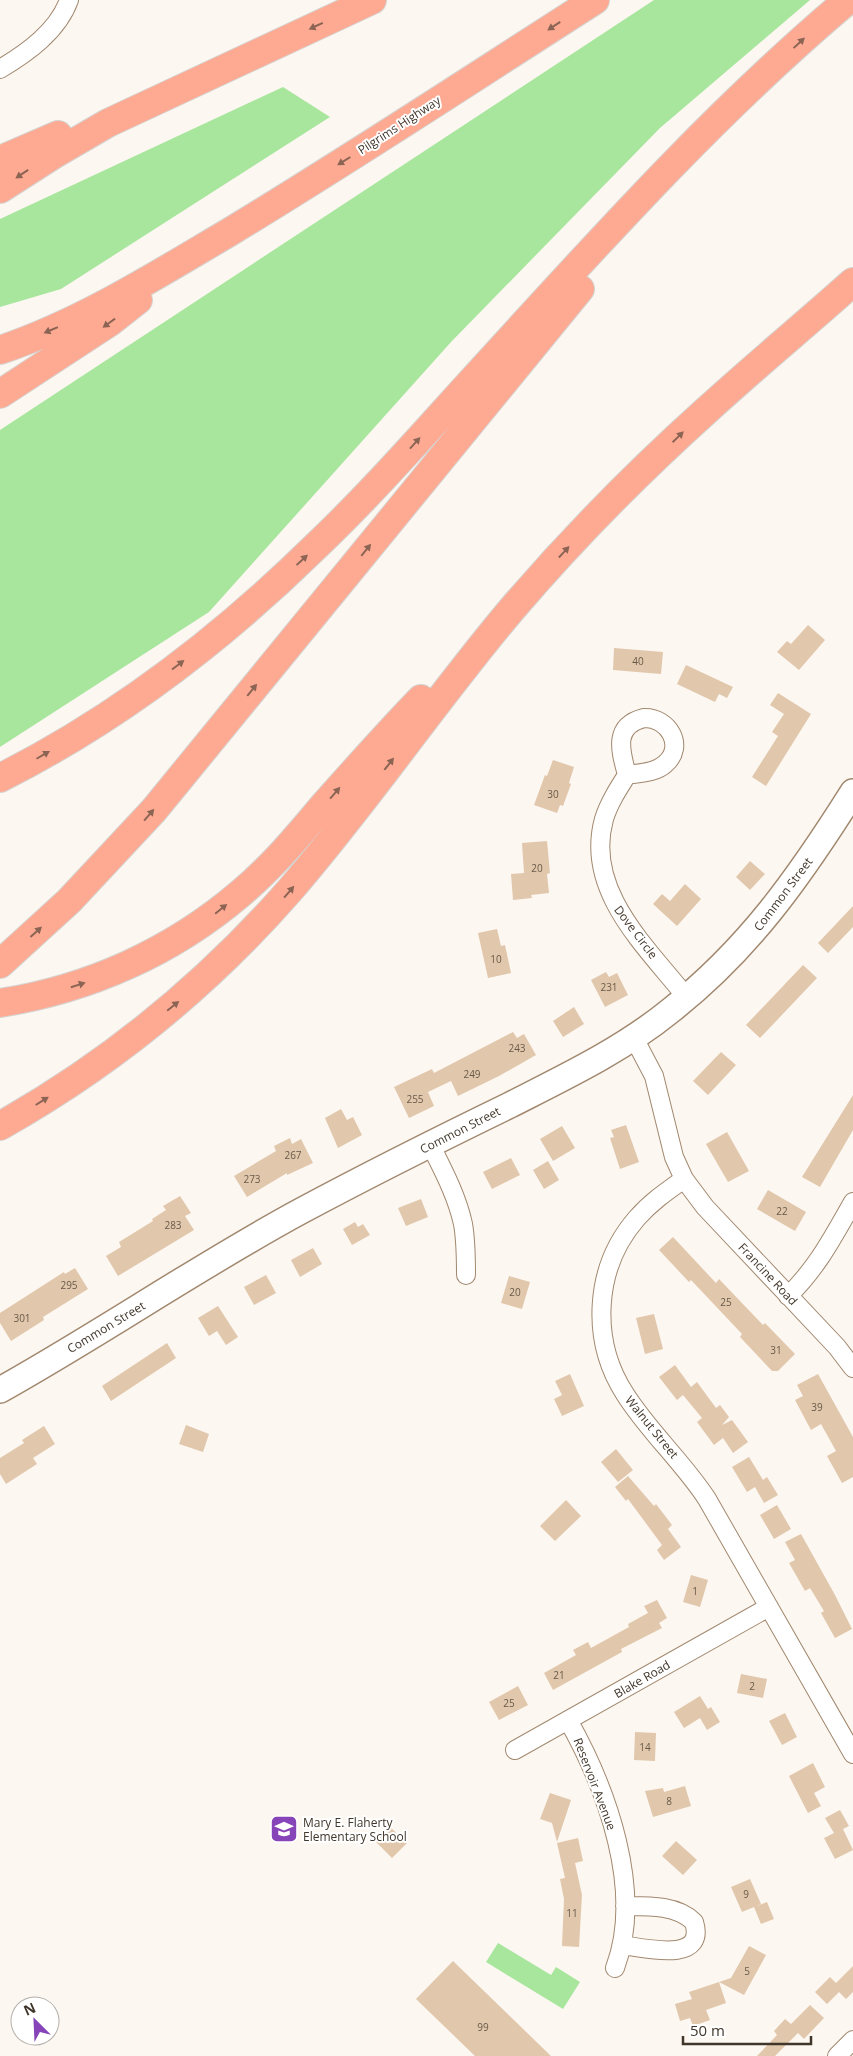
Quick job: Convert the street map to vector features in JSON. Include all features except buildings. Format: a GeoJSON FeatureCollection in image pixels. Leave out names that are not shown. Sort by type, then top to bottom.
{"type":"FeatureCollection","features":[{"type":"Feature","properties":{"kind":"highway","name":"Pilgrims Highway"},"geometry":{"type":"LineString","coordinates":[[202,249],[595,0]]}},
{"type":"Feature","properties":{"kind":"highway"},"geometry":{"type":"LineString","coordinates":[[0,778],[64,742],[144,690],[194,653],[272,588],[362,500],[633,206],[764,75],[848,0]]}},
{"type":"Feature","properties":{"kind":"highway"},"geometry":{"type":"LineString","coordinates":[[0,189],[80,138],[368,2]]}},
{"type":"Feature","properties":{"kind":"highway"},"geometry":{"type":"LineString","coordinates":[[0,160],[220,71]]}},
{"type":"Feature","properties":{"kind":"highway"},"geometry":{"type":"LineString","coordinates":[[0,964],[91,879],[174,786],[582,288],[633,206]]}},
{"type":"Feature","properties":{"kind":"highway"},"geometry":{"type":"LineString","coordinates":[[0,350],[80,317],[202,249]]}},
{"type":"Feature","properties":{"kind":"highway"},"geometry":{"type":"LineString","coordinates":[[0,394],[110,322],[202,249]]}},
{"type":"Feature","properties":{"kind":"highway"},"geometry":{"type":"LineString","coordinates":[[0,1003],[32,997],[80,984],[132,964],[196,928],[242,893],[299,835],[422,698],[531,588],[594,520],[730,389],[853,282]]}},
{"type":"Feature","properties":{"kind":"highway"},"geometry":{"type":"LineString","coordinates":[[801,328],[853,288]]}},
{"type":"Feature","properties":{"kind":"highway"},"geometry":{"type":"LineString","coordinates":[[0,1126],[54,1094],[105,1060],[180,1000],[226,959],[302,876],[475,654],[531,588]]}},
{"type":"Feature","properties":{"kind":"street"},"geometry":{"type":"LineString","coordinates":[[0,68],[26,52],[49,31],[63,13],[69,0]]}},
{"type":"Feature","properties":{"kind":"street","name":"Dove Circle"},"geometry":{"type":"LineString","coordinates":[[627,775],[613,798],[604,820],[601,854],[604,878],[613,900],[626,921],[687,998]]}},
{"type":"Feature","properties":{"kind":"street","name":"Common Street"},"geometry":{"type":"LineString","coordinates":[[0,1390],[284,1220],[588,1065],[634,1038],[687,998],[719,969],[759,927],[799,875],[853,792]]}},
{"type":"Feature","properties":{"kind":"street"},"geometry":{"type":"LineString","coordinates":[[634,1038],[646,1057],[654,1076],[674,1157],[684,1179]]}},
{"type":"Feature","properties":{"kind":"street"},"geometry":{"type":"LineString","coordinates":[[430,1144],[448,1183],[462,1223],[466,1275]]}},
{"type":"Feature","properties":{"kind":"street","name":"Francine Road"},"geometry":{"type":"LineString","coordinates":[[684,1179],[705,1207],[837,1348],[853,1368]]}},
{"type":"Feature","properties":{"kind":"street","name":"Walnut Street"},"geometry":{"type":"LineString","coordinates":[[684,1179],[646,1209],[630,1227],[619,1246],[606,1277],[602,1301],[601,1324],[604,1346],[611,1368],[625,1394],[685,1468],[707,1499],[853,1754]]}},
{"type":"Feature","properties":{"kind":"street"},"geometry":{"type":"LineString","coordinates":[[788,1296],[805,1280],[818,1263],[853,1202]]}},
{"type":"Feature","properties":{"kind":"street","name":"Blake Road"},"geometry":{"type":"LineString","coordinates":[[515,1750],[769,1606]]}},
{"type":"Feature","properties":{"kind":"street","name":"Reservoir Avenue"},"geometry":{"type":"LineString","coordinates":[[568,1720],[584,1751],[611,1821],[621,1863],[625,1906],[622,1945],[615,1968]]}},
{"type":"Feature","properties":{"kind":"street"},"geometry":{"type":"LineString","coordinates":[[622,1945],[676,1950],[690,1946],[694,1942],[696,1935],[694,1922],[682,1913],[650,1907],[625,1906]]}},
{"type":"Feature","properties":{"kind":"street"},"geometry":{"type":"LineString","coordinates":[[837,2056],[853,2040]]}},
{"type":"Feature","properties":{"kind":"green space"},"geometry":{"type":"Polygon","coordinates":[[[654,0],[810,0],[660,128],[451,342],[209,612],[0,747],[0,430],[654,0]]]}},
{"type":"Feature","properties":{"kind":"green space"},"geometry":{"type":"Polygon","coordinates":[[[283,87],[330,117],[61,289],[0,307],[0,219],[283,87]]]}},
{"type":"Feature","properties":{"kind":"green space"},"geometry":{"type":"Polygon","coordinates":[[[498,1943],[551,1975],[556,1967],[580,1982],[563,2009],[486,1962],[498,1943]]]}},
{"type":"Feature","properties":{"kind":"place","name":"Mary E. Flaherty Elementary School"},"geometry":{"type":"Point","coordinates":[284,1829]}}]}
